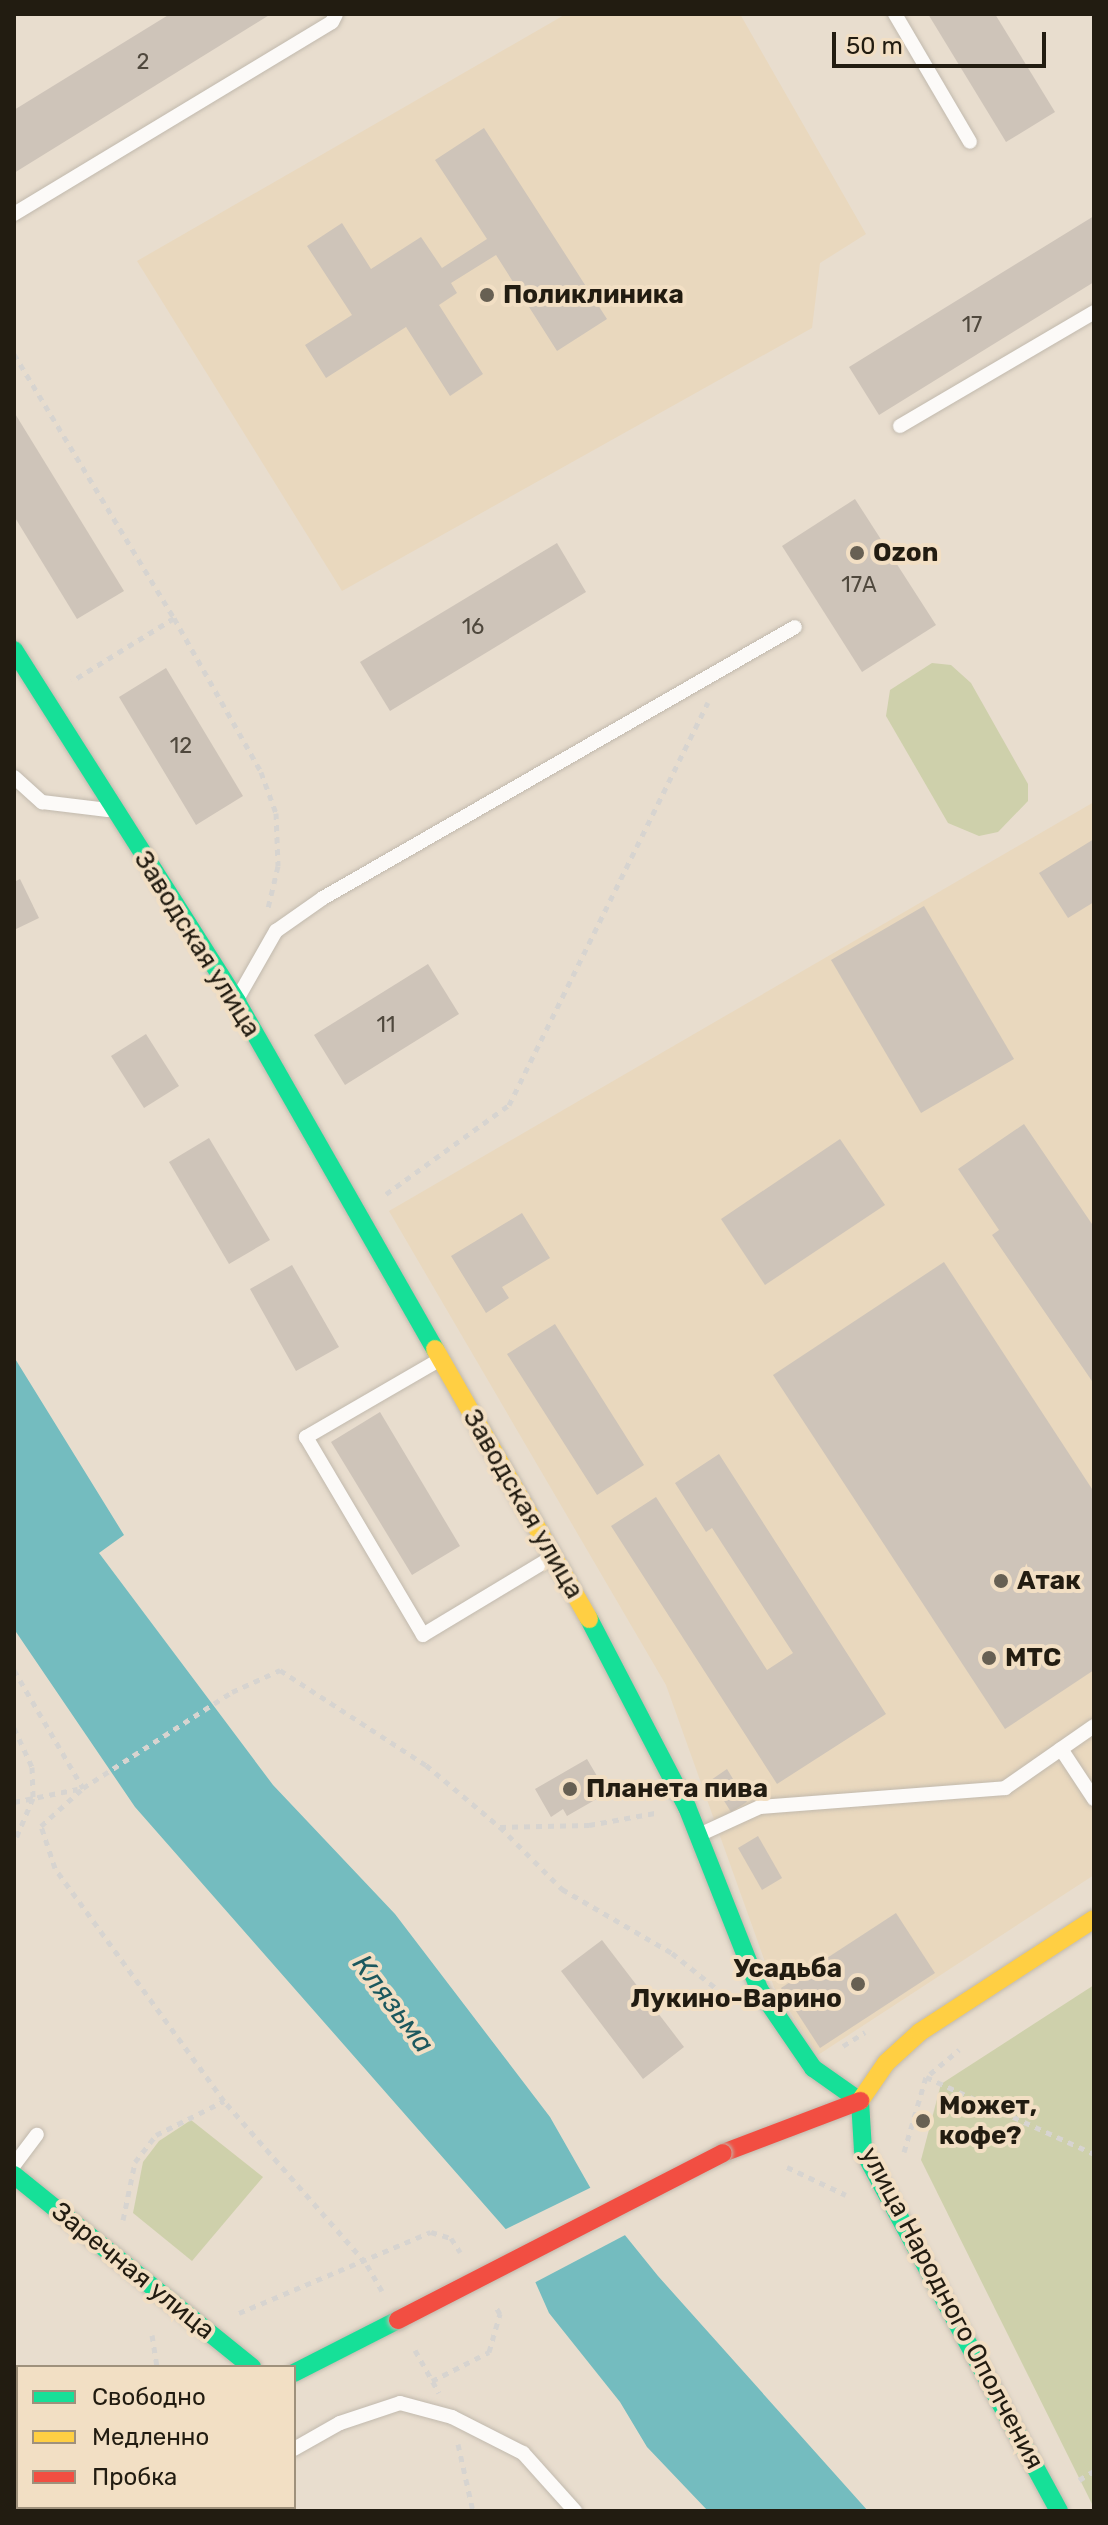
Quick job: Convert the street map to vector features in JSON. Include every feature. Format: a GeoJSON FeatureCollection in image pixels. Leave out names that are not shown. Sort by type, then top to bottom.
{"type":"FeatureCollection","features":[{"type":"Feature","properties":{"kind":"street","name":"Заводская улица"},"geometry":{"type":"LineString","coordinates":[[14,650],[237,1002],[553,1556],[687,1807],[759,1989],[813,2068],[860,2101]]}},
{"type":"Feature","properties":{"kind":"street"},"geometry":{"type":"LineString","coordinates":[[296,2372],[723,2153],[860,2101],[886,2063],[920,2032],[1094,1919]]}},
{"type":"Feature","properties":{"kind":"street","name":"улица Народного Ополчения"},"geometry":{"type":"LineString","coordinates":[[860,2101],[863,2150],[1059,2511]]}},
{"type":"Feature","properties":{"kind":"street","name":"Заречная улица"},"geometry":{"type":"LineString","coordinates":[[14,2175],[250,2365]]}},
{"type":"Feature","properties":{"kind":"lane"},"geometry":{"type":"LineString","coordinates":[[14,214],[332,22],[336,14]]}},
{"type":"Feature","properties":{"kind":"lane"},"geometry":{"type":"LineString","coordinates":[[895,14],[970,142]]}},
{"type":"Feature","properties":{"kind":"lane"},"geometry":{"type":"LineString","coordinates":[[900,426],[1094,312]]}},
{"type":"Feature","properties":{"kind":"lane"},"geometry":{"type":"LineString","coordinates":[[237,1002],[276,931],[312,906],[795,627]]}},
{"type":"Feature","properties":{"kind":"lane"},"geometry":{"type":"LineString","coordinates":[[14,777],[42,802],[114,811]]}},
{"type":"Feature","properties":{"kind":"lane"},"geometry":{"type":"LineString","coordinates":[[441,1359],[306,1437],[423,1635],[553,1556]]}},
{"type":"Feature","properties":{"kind":"lane"},"geometry":{"type":"LineString","coordinates":[[698,1835],[760,1807],[1005,1788],[1094,1726]]}},
{"type":"Feature","properties":{"kind":"lane"},"geometry":{"type":"LineString","coordinates":[[1061,1749],[1094,1799]]}},
{"type":"Feature","properties":{"kind":"lane"},"geometry":{"type":"LineString","coordinates":[[14,2165],[37,2135]]}},
{"type":"Feature","properties":{"kind":"lane"},"geometry":{"type":"LineString","coordinates":[[296,2448],[340,2423],[400,2403],[452,2417],[523,2453],[575,2511]]}},
{"type":"Feature","properties":{"kind":"path"},"geometry":{"type":"LineString","coordinates":[[14,354],[174,618],[261,772],[276,813],[278,866],[264,923]]}},
{"type":"Feature","properties":{"kind":"path"},"geometry":{"type":"LineString","coordinates":[[44,698],[174,618]]}},
{"type":"Feature","properties":{"kind":"path"},"geometry":{"type":"LineString","coordinates":[[375,1202],[509,1105],[723,671]]}},
{"type":"Feature","properties":{"kind":"path"},"geometry":{"type":"LineString","coordinates":[[14,1670],[83,1788]]}},
{"type":"Feature","properties":{"kind":"path"},"geometry":{"type":"LineString","coordinates":[[388,2302],[365,2262],[224,2101],[44,1845],[41,1826],[83,1788],[232,1692],[280,1670],[426,1765],[500,1827],[562,1889],[672,1953],[729,1999]]}},
{"type":"Feature","properties":{"kind":"path"},"geometry":{"type":"LineString","coordinates":[[14,1728],[32,1767],[33,1798],[14,1843]]}},
{"type":"Feature","properties":{"kind":"path"},"geometry":{"type":"LineString","coordinates":[[14,1802],[83,1788]]}},
{"type":"Feature","properties":{"kind":"path"},"geometry":{"type":"LineString","coordinates":[[500,1827],[589,1825],[687,1807]]}},
{"type":"Feature","properties":{"kind":"path"},"geometry":{"type":"LineString","coordinates":[[832,2053],[872,2028]]}},
{"type":"Feature","properties":{"kind":"path"},"geometry":{"type":"LineString","coordinates":[[902,2160],[926,2077],[1094,2154]]}},
{"type":"Feature","properties":{"kind":"path"},"geometry":{"type":"LineString","coordinates":[[118,2257],[135,2162],[156,2135],[224,2101]]}},
{"type":"Feature","properties":{"kind":"path"},"geometry":{"type":"LineString","coordinates":[[778,2163],[832,2184],[853,2200]]}},
{"type":"Feature","properties":{"kind":"path"},"geometry":{"type":"LineString","coordinates":[[154,2337],[157,2365]]}},
{"type":"Feature","properties":{"kind":"path"},"geometry":{"type":"LineString","coordinates":[[413,2346],[432,2381]]}},
{"type":"Feature","properties":{"kind":"path"},"geometry":{"type":"LineString","coordinates":[[452,2417],[473,2511]]}},
{"type":"Feature","properties":{"kind":"shaded area","name":"Поликлиника"},"geometry":{"type":"Polygon","coordinates":[[[566,14],[740,14],[866,234],[820,263],[812,328],[342,591],[137,261],[566,14]]]}},
{"type":"Feature","properties":{"kind":"shaded area"},"geometry":{"type":"Polygon","coordinates":[[[1094,802],[1094,1875],[818,2055],[774,1987],[666,1685],[389,1211],[1094,802]]]}},
{"type":"Feature","properties":{"kind":"green space"},"geometry":{"type":"Polygon","coordinates":[[[932,663],[951,665],[971,683],[1028,784],[1028,801],[998,832],[979,836],[948,823],[886,716],[890,690],[932,663]]]}},
{"type":"Feature","properties":{"kind":"green space"},"geometry":{"type":"Polygon","coordinates":[[[1094,1985],[1094,2508],[921,2160],[941,2084],[1094,1985]]]}},
{"type":"Feature","properties":{"kind":"green space"},"geometry":{"type":"Polygon","coordinates":[[[191,2120],[263,2177],[192,2261],[133,2213],[143,2162],[159,2141],[191,2120]]]}},
{"type":"Feature","properties":{"kind":"water","name":"Клязьма"},"geometry":{"type":"Polygon","coordinates":[[[14,1357],[124,1535],[99,1553],[273,1785],[395,1914],[550,2117],[599,2203],[658,2276],[868,2511],[708,2511],[647,2447],[620,2402],[549,2313],[518,2243],[135,1807],[14,1629],[14,1357]]]}},
{"type":"Feature","properties":{"kind":"pier"},"geometry":{"type":"Polygon","coordinates":[[[594,2186],[629,2233],[532,2284],[502,2231],[594,2186]]]}},
{"type":"Feature","properties":{"kind":"building"},"geometry":{"type":"Polygon","coordinates":[[[170,14],[271,14],[14,173],[14,110],[170,14]]]}},
{"type":"Feature","properties":{"kind":"building"},"geometry":{"type":"Polygon","coordinates":[[[928,14],[995,14],[1055,112],[1006,142],[928,14]]]}},
{"type":"Feature","properties":{"kind":"building"},"geometry":{"type":"Polygon","coordinates":[[[484,128],[607,319],[557,351],[496,255],[451,283],[457,293],[439,305],[483,374],[450,396],[406,327],[326,378],[305,345],[352,315],[307,246],[342,223],[371,269],[421,237],[442,268],[487,239],[435,160],[484,128]]]}},
{"type":"Feature","properties":{"kind":"building"},"geometry":{"type":"Polygon","coordinates":[[[1094,216],[1094,282],[879,415],[849,367],[1094,216]]]}},
{"type":"Feature","properties":{"kind":"building"},"geometry":{"type":"Polygon","coordinates":[[[14,412],[124,591],[77,619],[14,516],[14,412]]]}},
{"type":"Feature","properties":{"kind":"building"},"geometry":{"type":"Polygon","coordinates":[[[855,499],[936,625],[862,672],[782,546],[855,499]]]}},
{"type":"Feature","properties":{"kind":"building"},"geometry":{"type":"Polygon","coordinates":[[[557,543],[586,592],[390,711],[360,662],[557,543]]]}},
{"type":"Feature","properties":{"kind":"building"},"geometry":{"type":"Polygon","coordinates":[[[166,668],[243,796],[196,825],[119,697],[166,668]]]}},
{"type":"Feature","properties":{"kind":"building"},"geometry":{"type":"Polygon","coordinates":[[[1094,839],[1094,902],[1068,918],[1039,873],[1094,839]]]}},
{"type":"Feature","properties":{"kind":"building"},"geometry":{"type":"Polygon","coordinates":[[[20,879],[39,918],[14,930],[14,882],[20,879]]]}},
{"type":"Feature","properties":{"kind":"building"},"geometry":{"type":"Polygon","coordinates":[[[924,906],[1014,1059],[921,1113],[831,960],[924,906]]]}},
{"type":"Feature","properties":{"kind":"building"},"geometry":{"type":"Polygon","coordinates":[[[428,964],[459,1014],[345,1085],[314,1035],[428,964]]]}},
{"type":"Feature","properties":{"kind":"building"},"geometry":{"type":"Polygon","coordinates":[[[146,1034],[179,1086],[144,1108],[111,1056],[146,1034]]]}},
{"type":"Feature","properties":{"kind":"building"},"geometry":{"type":"Polygon","coordinates":[[[1024,1124],[1094,1227],[1094,1384],[992,1235],[999,1230],[958,1169],[1024,1124]]]}},
{"type":"Feature","properties":{"kind":"building"},"geometry":{"type":"Polygon","coordinates":[[[209,1138],[270,1240],[229,1264],[169,1162],[209,1138]]]}},
{"type":"Feature","properties":{"kind":"building"},"geometry":{"type":"Polygon","coordinates":[[[840,1139],[885,1205],[765,1285],[721,1219],[840,1139]]]}},
{"type":"Feature","properties":{"kind":"building"},"geometry":{"type":"Polygon","coordinates":[[[522,1213],[550,1258],[502,1287],[509,1298],[486,1313],[451,1256],[522,1213]]]}},
{"type":"Feature","properties":{"kind":"building","name":"Атак"},"geometry":{"type":"Polygon","coordinates":[[[944,1262],[1094,1492],[1094,1670],[1005,1729],[773,1375],[944,1262]]]}},
{"type":"Feature","properties":{"kind":"building"},"geometry":{"type":"Polygon","coordinates":[[[292,1265],[339,1347],[296,1371],[250,1289],[292,1265]]]}},
{"type":"Feature","properties":{"kind":"building"},"geometry":{"type":"Polygon","coordinates":[[[555,1324],[644,1465],[597,1495],[507,1354],[555,1324]]]}},
{"type":"Feature","properties":{"kind":"building"},"geometry":{"type":"Polygon","coordinates":[[[380,1412],[460,1546],[412,1575],[331,1442],[380,1412]]]}},
{"type":"Feature","properties":{"kind":"building"},"geometry":{"type":"Polygon","coordinates":[[[719,1454],[886,1714],[777,1784],[611,1526],[656,1497],[767,1670],[793,1653],[712,1528],[706,1532],[675,1483],[719,1454]]]}},
{"type":"Feature","properties":{"kind":"building"},"geometry":{"type":"Polygon","coordinates":[[[587,1759],[607,1793],[567,1816],[563,1809],[551,1817],[535,1789],[587,1759]]]}},
{"type":"Feature","properties":{"kind":"building"},"geometry":{"type":"Polygon","coordinates":[[[727,1769],[747,1802],[731,1812],[711,1780],[727,1769]]]}},
{"type":"Feature","properties":{"kind":"building"},"geometry":{"type":"Polygon","coordinates":[[[758,1836],[782,1878],[762,1890],[738,1848],[758,1836]]]}},
{"type":"Feature","properties":{"kind":"building"},"geometry":{"type":"Polygon","coordinates":[[[896,1913],[935,1973],[820,2048],[781,1988],[896,1913]]]}},
{"type":"Feature","properties":{"kind":"building"},"geometry":{"type":"Polygon","coordinates":[[[602,1940],[684,2047],[643,2079],[561,1971],[602,1940]]]}},
{"type":"Feature","properties":{"kind":"traffic: fast"},"geometry":{"type":"LineString","coordinates":[[14,650],[237,1002],[435,1349]]}},
{"type":"Feature","properties":{"kind":"traffic: fast"},"geometry":{"type":"LineString","coordinates":[[589,1619],[687,1807],[759,1989],[813,2068],[860,2101]]}},
{"type":"Feature","properties":{"kind":"traffic: fast"},"geometry":{"type":"LineString","coordinates":[[860,2101],[863,2150],[1059,2511]]}},
{"type":"Feature","properties":{"kind":"traffic: fast"},"geometry":{"type":"LineString","coordinates":[[14,2175],[250,2365]]}},
{"type":"Feature","properties":{"kind":"traffic: fast"},"geometry":{"type":"LineString","coordinates":[[296,2372],[398,2320]]}},
{"type":"Feature","properties":{"kind":"traffic: slow"},"geometry":{"type":"LineString","coordinates":[[435,1349],[589,1619]]}},
{"type":"Feature","properties":{"kind":"traffic: slow"},"geometry":{"type":"LineString","coordinates":[[860,2101],[886,2063],[920,2032],[1094,1919]]}},
{"type":"Feature","properties":{"kind":"traffic: jam"},"geometry":{"type":"LineString","coordinates":[[723,2153],[860,2101]]}},
{"type":"Feature","properties":{"kind":"traffic: jam"},"geometry":{"type":"LineString","coordinates":[[398,2320],[723,2153]]}},
{"type":"Feature","properties":{"kind":"place","name":"Поликлиника"},"geometry":{"type":"Point","coordinates":[487,295]}},
{"type":"Feature","properties":{"kind":"place","name":"Ozon"},"geometry":{"type":"Point","coordinates":[857,553]}},
{"type":"Feature","properties":{"kind":"place","name":"Атак"},"geometry":{"type":"Point","coordinates":[1001,1581]}},
{"type":"Feature","properties":{"kind":"place","name":"МТС"},"geometry":{"type":"Point","coordinates":[989,1658]}},
{"type":"Feature","properties":{"kind":"place","name":"Планета пива"},"geometry":{"type":"Point","coordinates":[570,1789]}},
{"type":"Feature","properties":{"kind":"place","name":"Усадьба Лукино-Варино"},"geometry":{"type":"Point","coordinates":[858,1984]}},
{"type":"Feature","properties":{"kind":"place","name":"Может, кофе?"},"geometry":{"type":"Point","coordinates":[923,2121]}}]}
